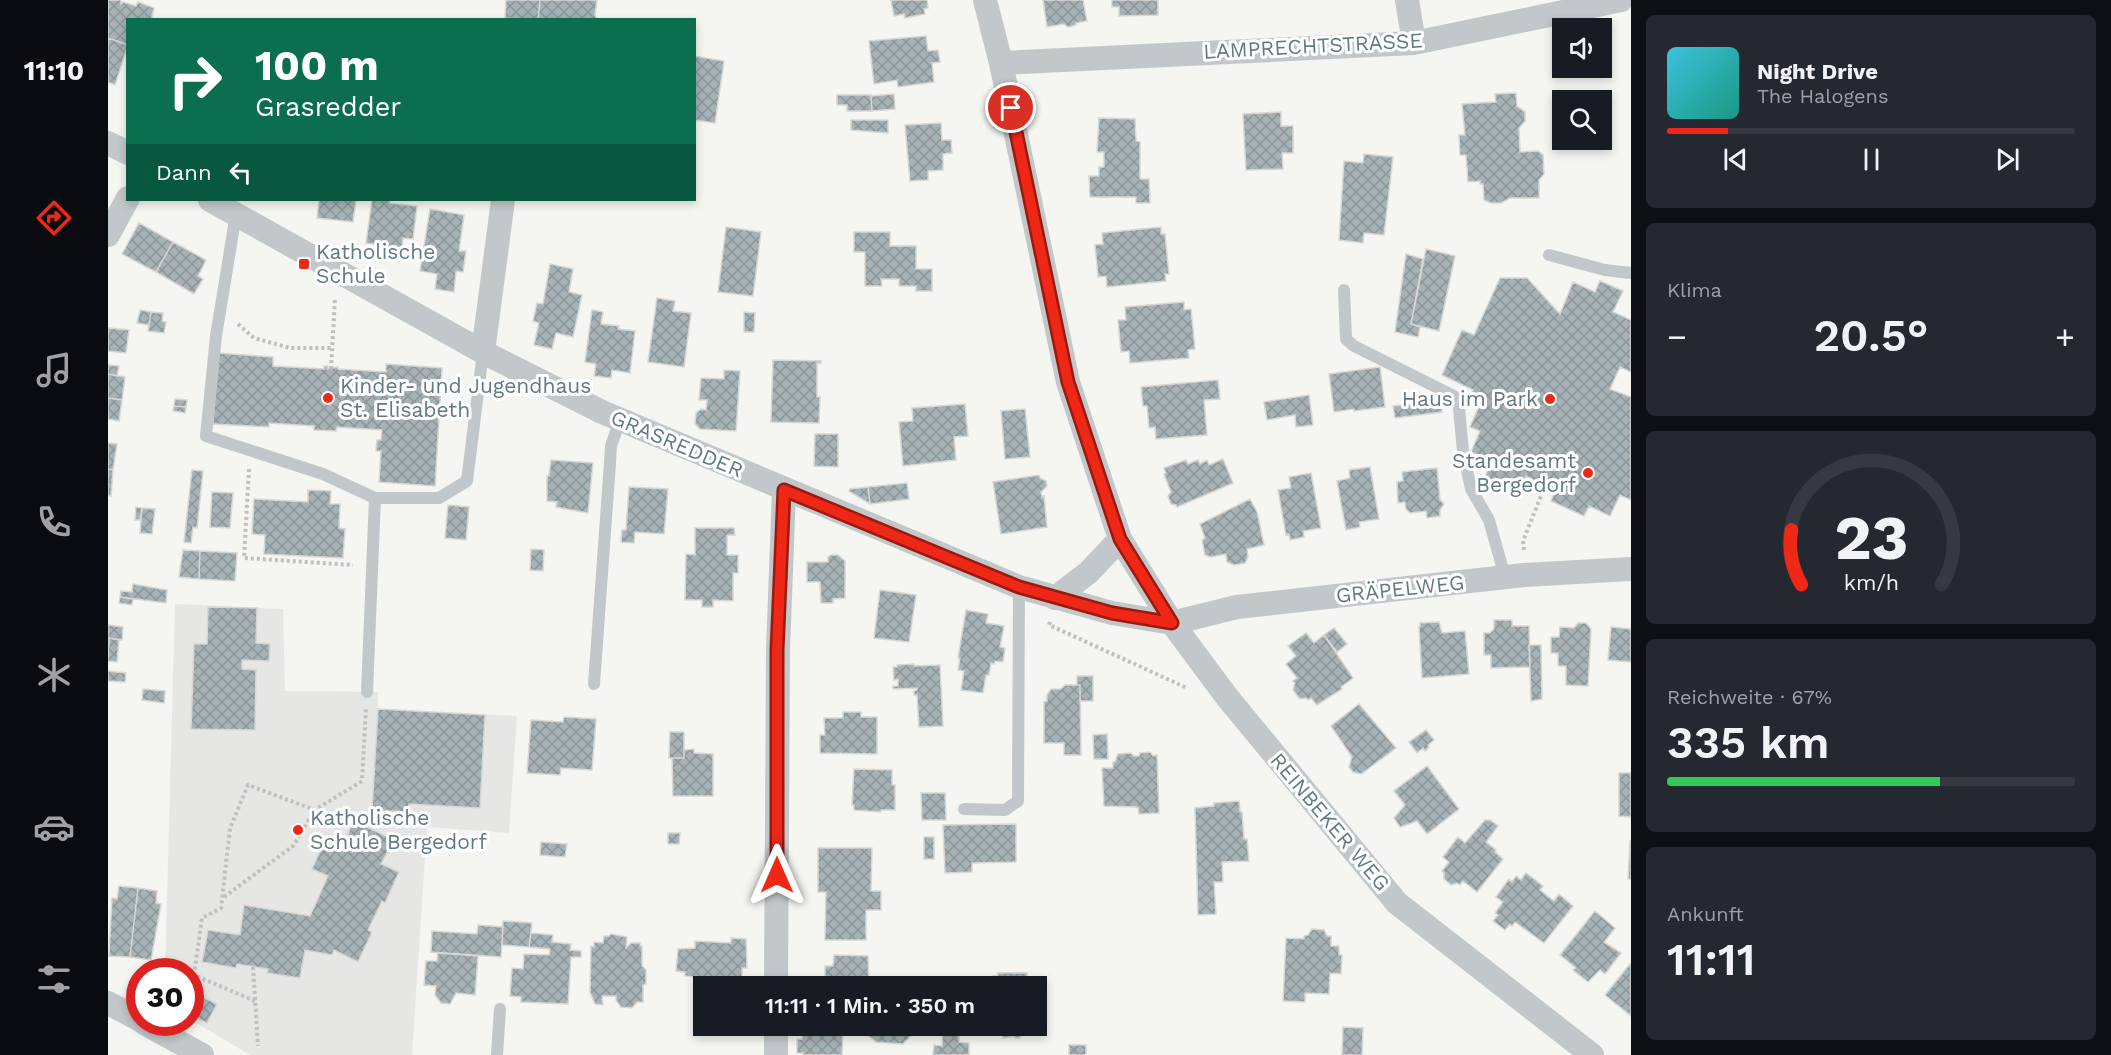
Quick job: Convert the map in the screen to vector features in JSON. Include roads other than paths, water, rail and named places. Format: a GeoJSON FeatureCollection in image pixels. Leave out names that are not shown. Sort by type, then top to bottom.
{"type":"FeatureCollection","features":[{"type":"Feature","properties":{"kind":"street","name":"REINBEKER WEG"},"geometry":{"type":"LineString","coordinates":[[985,0],[1001,63],[1068,382],[1120,539],[1172,623],[1227,697],[1397,903],[1592,1055]]}},
{"type":"Feature","properties":{"kind":"street"},"geometry":{"type":"LineString","coordinates":[[1407,0],[1414,43]]}},
{"type":"Feature","properties":{"kind":"street","name":"LAMPRECHTSTRASSE"},"geometry":{"type":"LineString","coordinates":[[1001,63],[1414,43],[1621,0]]}},
{"type":"Feature","properties":{"kind":"street"},"geometry":{"type":"LineString","coordinates":[[108,143],[126,152]]}},
{"type":"Feature","properties":{"kind":"street"},"geometry":{"type":"LineString","coordinates":[[108,235],[126,201]]}},
{"type":"Feature","properties":{"kind":"street","name":"GRASREDDER"},"geometry":{"type":"LineString","coordinates":[[212,201],[483,352],[620,420],[1019,587],[1112,613],[1172,623]]}},
{"type":"Feature","properties":{"kind":"street"},"geometry":{"type":"LineString","coordinates":[[483,352],[503,201]]}},
{"type":"Feature","properties":{"kind":"street"},"geometry":{"type":"LineString","coordinates":[[776,976],[777,650],[784,490]]}},
{"type":"Feature","properties":{"kind":"street"},"geometry":{"type":"LineString","coordinates":[[1055,598],[1089,572],[1120,539]]}},
{"type":"Feature","properties":{"kind":"street","name":"GRÄPELWEG"},"geometry":{"type":"LineString","coordinates":[[1172,623],[1236,607],[1514,576],[1631,569]]}},
{"type":"Feature","properties":{"kind":"street"},"geometry":{"type":"LineString","coordinates":[[108,1003],[126,1013]]}},
{"type":"Feature","properties":{"kind":"street"},"geometry":{"type":"LineString","coordinates":[[168,1036],[202,1055]]}},
{"type":"Feature","properties":{"kind":"street"},"geometry":{"type":"LineString","coordinates":[[776,1036],[776,1055]]}},
{"type":"Feature","properties":{"kind":"lane"},"geometry":{"type":"LineString","coordinates":[[236,214],[216,336],[206,436],[323,474],[375,498],[439,498],[467,481],[483,352]]}},
{"type":"Feature","properties":{"kind":"lane"},"geometry":{"type":"LineString","coordinates":[[1549,255],[1605,270],[1631,273]]}},
{"type":"Feature","properties":{"kind":"lane"},"geometry":{"type":"LineString","coordinates":[[1344,290],[1346,339],[1354,346],[1458,398],[1463,451],[1471,489],[1489,520],[1514,576]]}},
{"type":"Feature","properties":{"kind":"lane"},"geometry":{"type":"LineString","coordinates":[[594,684],[610,455],[620,420]]}},
{"type":"Feature","properties":{"kind":"lane"},"geometry":{"type":"LineString","coordinates":[[367,692],[375,498]]}},
{"type":"Feature","properties":{"kind":"lane"},"geometry":{"type":"LineString","coordinates":[[964,809],[1005,810],[1018,801],[1019,587]]}},
{"type":"Feature","properties":{"kind":"lane"},"geometry":{"type":"LineString","coordinates":[[497,1055],[500,1009]]}},
{"type":"Feature","properties":{"kind":"place","name":"Katholische Schule"},"geometry":{"type":"Point","coordinates":[304,264]}},
{"type":"Feature","properties":{"kind":"place","name":"Kinder- und Jugendhaus St. Elisabeth"},"geometry":{"type":"Point","coordinates":[328,398]}},
{"type":"Feature","properties":{"kind":"place","name":"Haus im Park"},"geometry":{"type":"Point","coordinates":[1550,399]}},
{"type":"Feature","properties":{"kind":"place","name":"Standesamt Bergedorf"},"geometry":{"type":"Point","coordinates":[1588,473]}},
{"type":"Feature","properties":{"kind":"place","name":"Katholische Schule Bergedorf"},"geometry":{"type":"Point","coordinates":[298,830]}}]}
